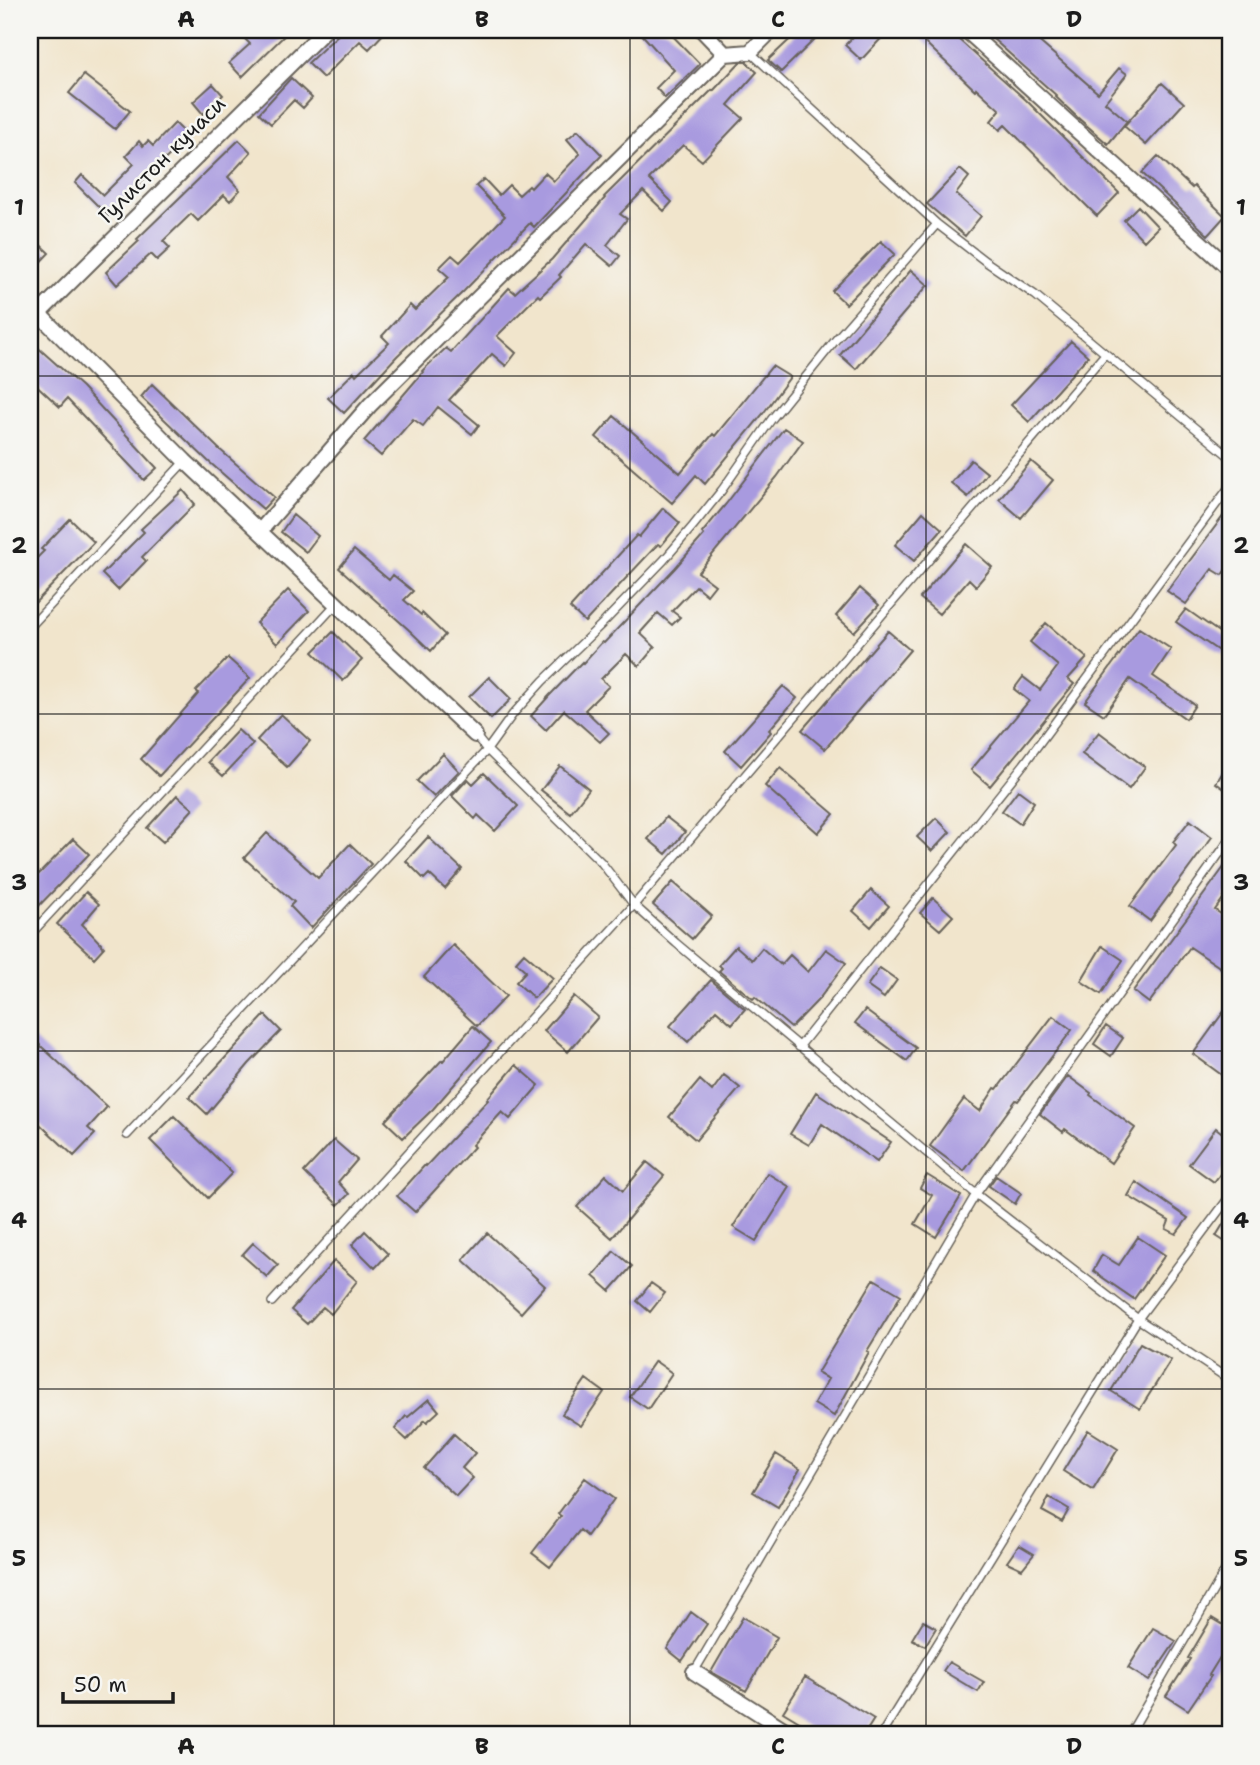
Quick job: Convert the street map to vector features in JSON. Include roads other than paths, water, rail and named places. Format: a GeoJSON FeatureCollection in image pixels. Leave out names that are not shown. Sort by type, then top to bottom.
{"type":"FeatureCollection","features":[{"type":"Feature","properties":{"kind":"street","name":"Гулистон кучаси"},"geometry":{"type":"LineString","coordinates":[[32,313],[324,30]]}},
{"type":"Feature","properties":{"kind":"street"},"geometry":{"type":"LineString","coordinates":[[702,30],[725,54]]}},
{"type":"Feature","properties":{"kind":"street"},"geometry":{"type":"LineString","coordinates":[[260,531],[370,405],[725,54],[750,52],[772,30]]}},
{"type":"Feature","properties":{"kind":"street"},"geometry":{"type":"LineString","coordinates":[[966,30],[1230,269]]}},
{"type":"Feature","properties":{"kind":"street"},"geometry":{"type":"LineString","coordinates":[[32,313],[475,735]]}},
{"type":"Feature","properties":{"kind":"street"},"geometry":{"type":"LineString","coordinates":[[694,1672],[793,1735]]}},
{"type":"Feature","properties":{"kind":"lane"},"geometry":{"type":"LineString","coordinates":[[750,52],[937,224],[1035,295],[1230,457]]}},
{"type":"Feature","properties":{"kind":"lane"},"geometry":{"type":"LineString","coordinates":[[127,1135],[487,750],[543,681],[664,560],[722,490],[771,420],[852,319],[937,224]]}},
{"type":"Feature","properties":{"kind":"lane"},"geometry":{"type":"LineString","coordinates":[[272,1302],[634,905],[1105,354]]}},
{"type":"Feature","properties":{"kind":"lane"},"geometry":{"type":"LineString","coordinates":[[30,627],[185,461]]}},
{"type":"Feature","properties":{"kind":"lane"},"geometry":{"type":"LineString","coordinates":[[799,1047],[1024,764],[1230,485]]}},
{"type":"Feature","properties":{"kind":"lane"},"geometry":{"type":"LineString","coordinates":[[30,935],[336,603]]}},
{"type":"Feature","properties":{"kind":"lane"},"geometry":{"type":"LineString","coordinates":[[475,735],[601,862],[634,905],[676,943],[976,1194],[1138,1319],[1230,1380]]}},
{"type":"Feature","properties":{"kind":"lane"},"geometry":{"type":"LineString","coordinates":[[694,1672],[976,1194],[1230,839]]}},
{"type":"Feature","properties":{"kind":"lane"},"geometry":{"type":"LineString","coordinates":[[881,1735],[1138,1319],[1230,1196]]}},
{"type":"Feature","properties":{"kind":"lane"},"geometry":{"type":"LineString","coordinates":[[1129,1735],[1230,1562]]}}]}
